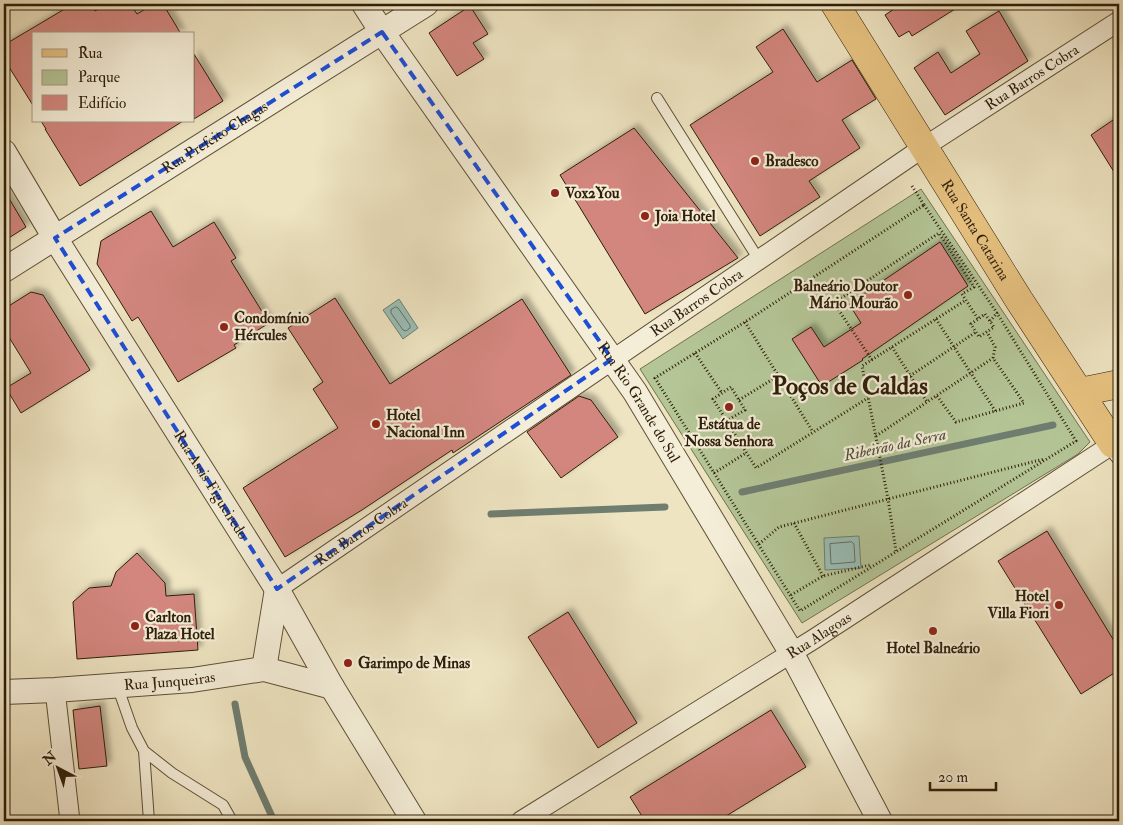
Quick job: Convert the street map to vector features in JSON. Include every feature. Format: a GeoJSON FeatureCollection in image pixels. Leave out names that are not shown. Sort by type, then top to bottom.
{"type":"FeatureCollection","features":[{"type":"Feature","properties":{"kind":"main road","name":"Rua Santa Catarina"},"geometry":{"type":"LineString","coordinates":[[835,4],[1019,300],[1117,447]]}},
{"type":"Feature","properties":{"kind":"main road"},"geometry":{"type":"LineString","coordinates":[[1080,392],[1119,384]]}},
{"type":"Feature","properties":{"kind":"street","name":"Rua Rio Grande do Sul"},"geometry":{"type":"LineString","coordinates":[[364,4],[635,392],[791,652],[880,821]]}},
{"type":"Feature","properties":{"kind":"street","name":"Rua Prefeito Chagas"},"geometry":{"type":"LineString","coordinates":[[4,270],[426,4]]}},
{"type":"Feature","properties":{"kind":"street","name":"Rua Barros Cobra"},"geometry":{"type":"LineString","coordinates":[[277,590],[924,147],[1119,21]]}},
{"type":"Feature","properties":{"kind":"street","name":"Rua Assis Figueiredo"},"geometry":{"type":"LineString","coordinates":[[4,152],[277,590],[332,687],[414,821]]}},
{"type":"Feature","properties":{"kind":"street","name":"Rua Alagoas"},"geometry":{"type":"LineString","coordinates":[[522,821],[1086,463],[1117,447]]}},
{"type":"Feature","properties":{"kind":"street"},"geometry":{"type":"LineString","coordinates":[[264,669],[277,590]]}},
{"type":"Feature","properties":{"kind":"street","name":"Rua Junqueiras"},"geometry":{"type":"LineString","coordinates":[[4,692],[192,680],[264,669],[332,687]]}},
{"type":"Feature","properties":{"kind":"street"},"geometry":{"type":"LineString","coordinates":[[55,690],[70,821]]}},
{"type":"Feature","properties":{"kind":"lane"},"geometry":{"type":"LineString","coordinates":[[657,98],[759,260]]}},
{"type":"Feature","properties":{"kind":"lane"},"geometry":{"type":"LineString","coordinates":[[117,685],[132,728],[144,751],[149,821]]}},
{"type":"Feature","properties":{"kind":"lane"},"geometry":{"type":"LineString","coordinates":[[144,751],[172,773],[222,805],[232,821]]}},
{"type":"Feature","properties":{"kind":"path"},"geometry":{"type":"LineString","coordinates":[[912,186],[997,313],[1076,440],[800,611],[655,378],[745,322],[924,205]]}},
{"type":"Feature","properties":{"kind":"path"},"geometry":{"type":"LineString","coordinates":[[872,360],[834,302],[939,232],[974,287],[962,294],[978,319]]}},
{"type":"Feature","properties":{"kind":"path"},"geometry":{"type":"LineString","coordinates":[[896,551],[888,499],[862,366],[966,300]]}},
{"type":"Feature","properties":{"kind":"path"},"geometry":{"type":"LineString","coordinates":[[990,320],[997,313]]}},
{"type":"Feature","properties":{"kind":"path"},"geometry":{"type":"LineString","coordinates":[[986,314],[990,320],[994,327],[979,337],[970,324],[986,314]]}},
{"type":"Feature","properties":{"kind":"path"},"geometry":{"type":"LineString","coordinates":[[936,319],[996,412]]}},
{"type":"Feature","properties":{"kind":"path"},"geometry":{"type":"LineString","coordinates":[[745,322],[813,432]]}},
{"type":"Feature","properties":{"kind":"path"},"geometry":{"type":"LineString","coordinates":[[910,376],[976,332]]}},
{"type":"Feature","properties":{"kind":"path"},"geometry":{"type":"LineString","coordinates":[[937,396],[956,422],[1024,403],[994,358],[995,347],[987,332]]}},
{"type":"Feature","properties":{"kind":"path"},"geometry":{"type":"LineString","coordinates":[[892,347],[927,402]]}},
{"type":"Feature","properties":{"kind":"path"},"geometry":{"type":"LineString","coordinates":[[695,353],[722,393]]}},
{"type":"Feature","properties":{"kind":"path"},"geometry":{"type":"LineString","coordinates":[[876,436],[994,358]]}},
{"type":"Feature","properties":{"kind":"path"},"geometry":{"type":"LineString","coordinates":[[739,400],[778,376]]}},
{"type":"Feature","properties":{"kind":"path"},"geometry":{"type":"LineString","coordinates":[[726,422],[744,410],[731,387],[712,399],[726,422],[756,468],[868,398]]}},
{"type":"Feature","properties":{"kind":"path"},"geometry":{"type":"LineString","coordinates":[[714,473],[746,453]]}},
{"type":"Feature","properties":{"kind":"path"},"geometry":{"type":"LineString","coordinates":[[759,544],[779,527],[1049,458]]}},
{"type":"Feature","properties":{"kind":"path"},"geometry":{"type":"LineString","coordinates":[[794,523],[823,576]]}},
{"type":"Feature","properties":{"kind":"path"},"geometry":{"type":"LineString","coordinates":[[791,596],[823,576],[873,565]]}},
{"type":"Feature","properties":{"kind":"highlighted area"},"geometry":{"type":"Polygon","coordinates":[[[382,32],[612,359],[277,589],[55,238],[382,32]]]}},
{"type":"Feature","properties":{"kind":"green space"},"geometry":{"type":"Polygon","coordinates":[[[921,189],[1090,442],[1078,454],[802,623],[640,369],[921,189]]]}},
{"type":"Feature","properties":{"kind":"water"},"geometry":{"type":"Polygon","coordinates":[[[399,299],[418,328],[403,339],[383,310],[399,299]]]}},
{"type":"Feature","properties":{"kind":"water"},"geometry":{"type":"Polygon","coordinates":[[[859,536],[861,568],[825,570],[824,538],[859,536]]]}},
{"type":"Feature","properties":{"kind":"building"},"geometry":{"type":"Polygon","coordinates":[[[73,4],[91,4],[95,11],[107,4],[130,4],[137,14],[154,4],[163,4],[180,32],[32,32],[32,104],[4,59],[4,45],[73,4]]]}},
{"type":"Feature","properties":{"kind":"building"},"geometry":{"type":"Polygon","coordinates":[[[902,4],[963,4],[912,36],[909,31],[899,37],[885,15],[902,4]]]}},
{"type":"Feature","properties":{"kind":"building"},"geometry":{"type":"Polygon","coordinates":[[[470,6],[488,34],[473,43],[484,59],[457,76],[429,33],[470,6]]]}},
{"type":"Feature","properties":{"kind":"building"},"geometry":{"type":"Polygon","coordinates":[[[999,11],[1028,61],[945,115],[914,68],[938,52],[951,73],[980,54],[966,31],[999,11]]]}},
{"type":"Feature","properties":{"kind":"building"},"geometry":{"type":"Polygon","coordinates":[[[783,29],[817,82],[852,60],[876,99],[842,120],[860,148],[809,181],[820,197],[760,236],[690,125],[773,72],[756,47],[783,29]]]}},
{"type":"Feature","properties":{"kind":"building"},"geometry":{"type":"Polygon","coordinates":[[[195,56],[223,101],[195,118],[195,56]]]}},
{"type":"Feature","properties":{"kind":"building"},"geometry":{"type":"Polygon","coordinates":[[[1119,116],[1119,180],[1091,135],[1119,116]]]}},
{"type":"Feature","properties":{"kind":"building"},"geometry":{"type":"Polygon","coordinates":[[[42,122],[181,122],[80,186],[42,122]]]}},
{"type":"Feature","properties":{"kind":"building","name":"Joia Hotel"},"geometry":{"type":"Polygon","coordinates":[[[634,128],[738,258],[645,314],[560,175],[634,128]]]}},
{"type":"Feature","properties":{"kind":"building"},"geometry":{"type":"Polygon","coordinates":[[[4,190],[26,227],[4,241],[4,190]]]}},
{"type":"Feature","properties":{"kind":"building"},"geometry":{"type":"Polygon","coordinates":[[[151,211],[173,247],[214,222],[236,258],[231,261],[269,323],[234,345],[236,348],[178,382],[138,317],[132,321],[97,264],[101,241],[151,211]]]}},
{"type":"Feature","properties":{"kind":"building","name":"Balneário Doutor Mário Mourão"},"geometry":{"type":"Polygon","coordinates":[[[940,242],[968,286],[863,360],[822,386],[792,339],[811,327],[824,347],[861,323],[849,304],[940,242]]]}},
{"type":"Feature","properties":{"kind":"building"},"geometry":{"type":"Polygon","coordinates":[[[31,292],[43,295],[90,370],[21,413],[6,388],[31,373],[4,329],[4,309],[31,292]]]}},
{"type":"Feature","properties":{"kind":"building"},"geometry":{"type":"Polygon","coordinates":[[[335,298],[390,384],[522,299],[571,375],[453,453],[452,450],[362,510],[285,557],[243,488],[338,428],[313,389],[323,382],[288,328],[335,298]]]}},
{"type":"Feature","properties":{"kind":"building"},"geometry":{"type":"Polygon","coordinates":[[[579,396],[591,400],[618,437],[561,478],[527,432],[579,396]]]}},
{"type":"Feature","properties":{"kind":"building","name":"Hotel Villa Fiori"},"geometry":{"type":"Polygon","coordinates":[[[1047,531],[1119,649],[1119,670],[1081,694],[998,561],[1047,531]]]}},
{"type":"Feature","properties":{"kind":"building","name":"Carlton Plaza Hotel"},"geometry":{"type":"Polygon","coordinates":[[[137,553],[165,583],[166,596],[194,594],[198,650],[77,659],[73,602],[89,588],[111,586],[116,572],[137,553]]]}},
{"type":"Feature","properties":{"kind":"building"},"geometry":{"type":"Polygon","coordinates":[[[568,612],[637,723],[598,748],[528,637],[568,612]]]}},
{"type":"Feature","properties":{"kind":"building"},"geometry":{"type":"Polygon","coordinates":[[[100,706],[107,766],[79,769],[73,710],[100,706]]]}},
{"type":"Feature","properties":{"kind":"building"},"geometry":{"type":"Polygon","coordinates":[[[771,710],[806,767],[718,821],[645,821],[630,797],[771,710]]]}},
{"type":"Feature","properties":{"kind":"waterway","name":"Ribeirão da Serra"},"geometry":{"type":"LineString","coordinates":[[742,492],[1053,425]]}},
{"type":"Feature","properties":{"kind":"waterway","name":"Ribeirão da Serra"},"geometry":{"type":"LineString","coordinates":[[491,514],[665,507]]}},
{"type":"Feature","properties":{"kind":"waterway"},"geometry":{"type":"LineString","coordinates":[[235,704],[245,757],[274,821]]}},
{"type":"Feature","properties":{"kind":"place","name":"Bradesco"},"geometry":{"type":"Point","coordinates":[755,161]}},
{"type":"Feature","properties":{"kind":"place","name":"Vox2You"},"geometry":{"type":"Point","coordinates":[555,193]}},
{"type":"Feature","properties":{"kind":"place","name":"Joia Hotel"},"geometry":{"type":"Point","coordinates":[645,216]}},
{"type":"Feature","properties":{"kind":"place","name":"Balneário Doutor Mário Mourão"},"geometry":{"type":"Point","coordinates":[908,295]}},
{"type":"Feature","properties":{"kind":"place","name":"Condomínio Hércules"},"geometry":{"type":"Point","coordinates":[224,327]}},
{"type":"Feature","properties":{"kind":"place","name":"Estátua de Nossa Senhora"},"geometry":{"type":"Point","coordinates":[729,407]}},
{"type":"Feature","properties":{"kind":"place","name":"Hotel Nacional Inn"},"geometry":{"type":"Point","coordinates":[376,424]}},
{"type":"Feature","properties":{"kind":"place","name":"Hotel Villa Fiori"},"geometry":{"type":"Point","coordinates":[1059,605]}},
{"type":"Feature","properties":{"kind":"place","name":"Carlton Plaza Hotel"},"geometry":{"type":"Point","coordinates":[135,626]}},
{"type":"Feature","properties":{"kind":"place","name":"Hotel Balneário"},"geometry":{"type":"Point","coordinates":[933,631]}},
{"type":"Feature","properties":{"kind":"place","name":"Garimpo de Minas"},"geometry":{"type":"Point","coordinates":[348,663]}},
{"type":"Feature","properties":{"kind":"district","name":"Poços de Caldas"},"geometry":{"type":"Point","coordinates":[850,386]}}]}
